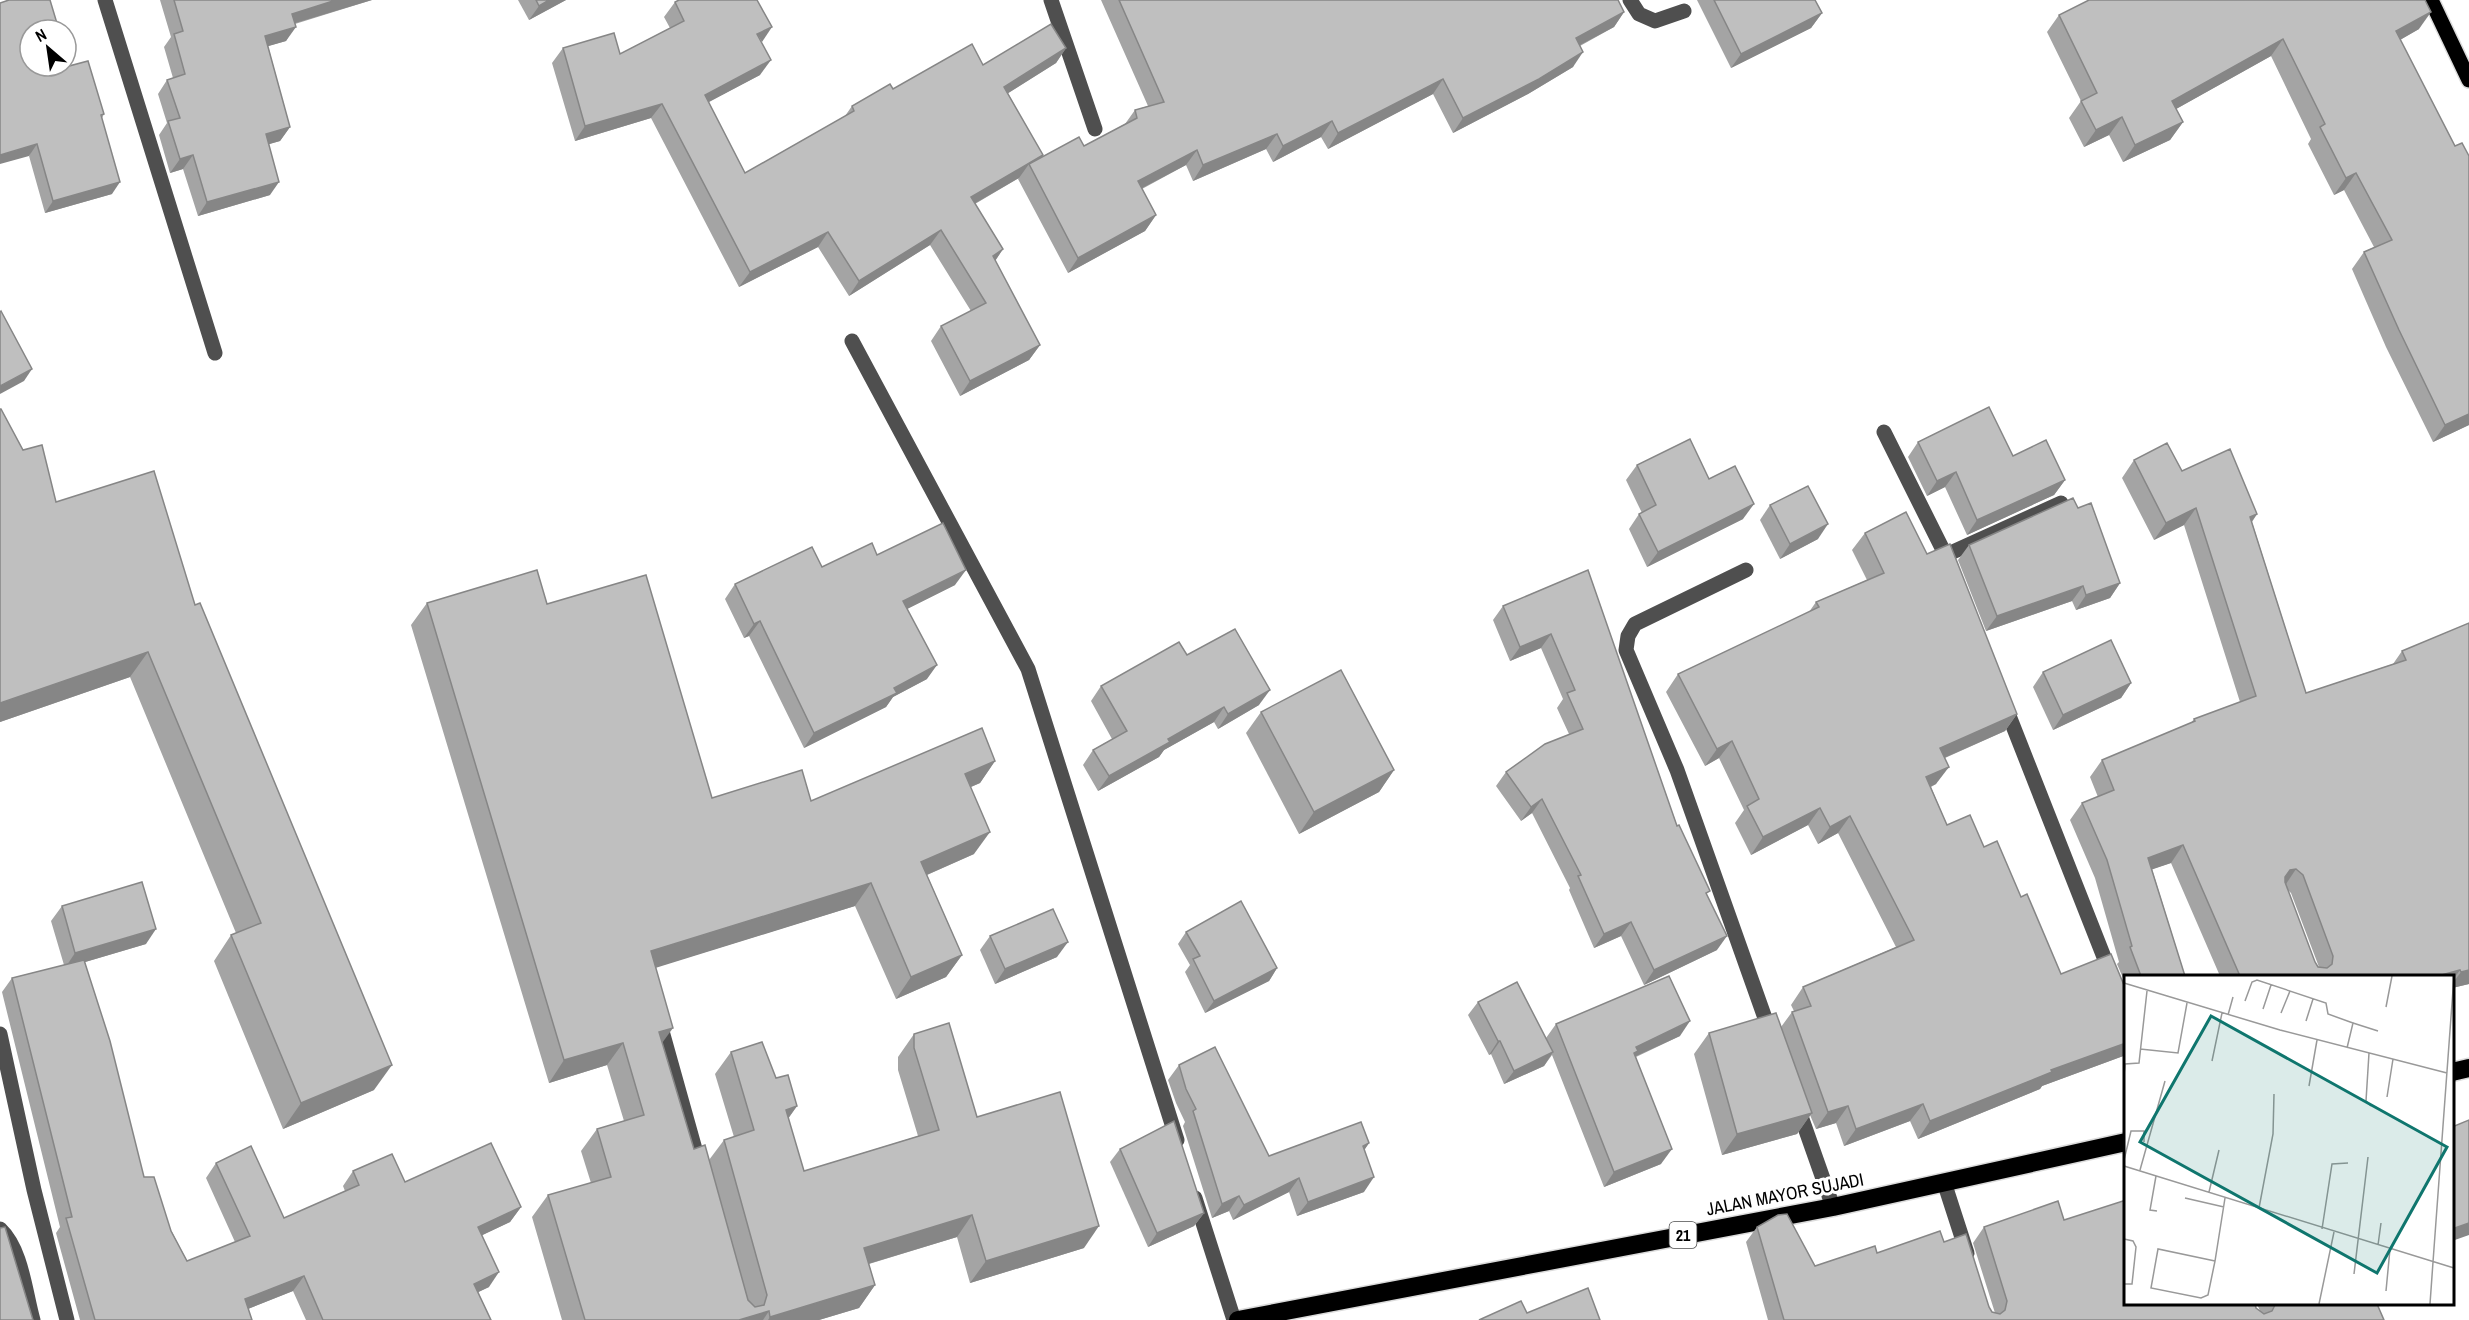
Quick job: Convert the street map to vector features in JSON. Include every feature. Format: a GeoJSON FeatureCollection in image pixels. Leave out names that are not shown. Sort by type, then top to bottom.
{"type":"FeatureCollection","features":[{"type":"Feature","properties":{"kind":"highway"},"geometry":{"type":"LineString","coordinates":[[2454,1072],[2469,1068]]}},
{"type":"Feature","properties":{"kind":"highway","name":"JALAN MAYOR SUJADI"},"geometry":{"type":"LineString","coordinates":[[1236,1320],[1833,1207],[2124,1142]]}},
{"type":"Feature","properties":{"kind":"main road"},"geometry":{"type":"LineString","coordinates":[[2430,0],[2469,80]]}},
{"type":"Feature","properties":{"kind":"street"},"geometry":{"type":"LineString","coordinates":[[105,0],[215,353]]}},
{"type":"Feature","properties":{"kind":"street"},"geometry":{"type":"LineString","coordinates":[[1051,0],[1095,129]]}},
{"type":"Feature","properties":{"kind":"street"},"geometry":{"type":"LineString","coordinates":[[1630,0],[1639,14],[1655,21],[1684,11]]}},
{"type":"Feature","properties":{"kind":"street"},"geometry":{"type":"LineString","coordinates":[[852,340],[1028,669],[1180,1149]]}},
{"type":"Feature","properties":{"kind":"street"},"geometry":{"type":"LineString","coordinates":[[1884,432],[1955,577]]}},
{"type":"Feature","properties":{"kind":"street"},"geometry":{"type":"LineString","coordinates":[[1946,555],[2061,503]]}},
{"type":"Feature","properties":{"kind":"street"},"geometry":{"type":"LineString","coordinates":[[1746,570],[1635,624],[1628,636],[1626,650],[1677,770],[1777,1050]]}},
{"type":"Feature","properties":{"kind":"street"},"geometry":{"type":"LineString","coordinates":[[1998,686],[2124,1008]]}},
{"type":"Feature","properties":{"kind":"street"},"geometry":{"type":"LineString","coordinates":[[662,1031],[704,1181]]}},
{"type":"Feature","properties":{"kind":"street"},"geometry":{"type":"LineString","coordinates":[[0,1034],[34,1190],[67,1320]]}},
{"type":"Feature","properties":{"kind":"street"},"geometry":{"type":"LineString","coordinates":[[1793,1095],[1833,1207]]}},
{"type":"Feature","properties":{"kind":"street"},"geometry":{"type":"LineString","coordinates":[[1944,1182],[1971,1267]]}},
{"type":"Feature","properties":{"kind":"street"},"geometry":{"type":"LineString","coordinates":[[1191,1183],[1236,1320]]}},
{"type":"Feature","properties":{"kind":"street"},"geometry":{"type":"LineString","coordinates":[[0,1229],[6,1235],[16,1255],[33,1320]]}},
{"type":"Feature","properties":{"kind":"building"},"geometry":{"type":"Polygon","coordinates":[[[9,0],[50,0],[55,18],[18,18],[18,78],[78,78],[78,64],[88,61],[104,114],[101,115],[120,182],[53,201],[37,144],[0,155],[0,3],[9,0]]]}},
{"type":"Feature","properties":{"kind":"building"},"geometry":{"type":"Polygon","coordinates":[[[174,0],[336,0],[292,14],[296,27],[265,36],[290,127],[266,134],[279,182],[207,202],[193,155],[180,159],[168,121],[180,118],[167,80],[185,74],[174,34],[183,31],[174,0]]]}},
{"type":"Feature","properties":{"kind":"building"},"geometry":{"type":"Polygon","coordinates":[[[536,0],[549,0],[539,6],[536,0]]]}},
{"type":"Feature","properties":{"kind":"building"},"geometry":{"type":"Polygon","coordinates":[[[679,0],[757,0],[772,27],[757,34],[771,60],[705,95],[745,173],[854,111],[852,106],[890,84],[893,89],[972,44],[983,65],[1051,24],[1066,48],[1004,87],[1043,155],[971,197],[1003,249],[993,256],[1040,345],[970,381],[941,326],[986,303],[941,230],[859,281],[828,232],[750,272],[662,104],[585,126],[563,48],[614,33],[620,54],[684,21],[675,2],[679,0]]]}},
{"type":"Feature","properties":{"kind":"building"},"geometry":{"type":"Polygon","coordinates":[[[1119,0],[1618,0],[1624,12],[1576,38],[1583,52],[1539,79],[1463,118],[1443,79],[1338,133],[1332,121],[1283,146],[1277,134],[1203,165],[1197,150],[1138,181],[1156,215],[1078,258],[1029,164],[1079,137],[1084,146],[1137,118],[1135,110],[1164,102],[1119,0]]]}},
{"type":"Feature","properties":{"kind":"building"},"geometry":{"type":"Polygon","coordinates":[[[1714,0],[1815,0],[1822,13],[1741,54],[1714,0]]]}},
{"type":"Feature","properties":{"kind":"building"},"geometry":{"type":"Polygon","coordinates":[[[2089,0],[2425,0],[2431,12],[2396,31],[2455,146],[2462,143],[2469,156],[2469,414],[2445,425],[2364,252],[2392,240],[2356,173],[2346,178],[2320,127],[2325,124],[2283,39],[2172,101],[2183,122],[2135,145],[2122,117],[2096,130],[2081,101],[2097,93],[2059,15],[2089,0]]]}},
{"type":"Feature","properties":{"kind":"building"},"geometry":{"type":"Polygon","coordinates":[[[0,312],[32,369],[0,386],[0,312]]]}},
{"type":"Feature","properties":{"kind":"building"},"geometry":{"type":"Polygon","coordinates":[[[1989,407],[2013,456],[2046,440],[2065,480],[1977,520],[1956,472],[1937,481],[1918,442],[1989,407]]]}},
{"type":"Feature","properties":{"kind":"building"},"geometry":{"type":"Polygon","coordinates":[[[0,409],[23,450],[42,445],[56,502],[154,471],[195,605],[200,603],[392,1065],[301,1103],[231,935],[261,923],[148,652],[0,703],[0,409]]]}},
{"type":"Feature","properties":{"kind":"building"},"geometry":{"type":"Polygon","coordinates":[[[1690,439],[1709,479],[1735,466],[1754,504],[1658,552],[1639,514],[1656,505],[1637,465],[1690,439]]]}},
{"type":"Feature","properties":{"kind":"building"},"geometry":{"type":"Polygon","coordinates":[[[2167,443],[2182,471],[2230,449],[2257,514],[2250,517],[2306,693],[2406,660],[2402,651],[2469,623],[2469,970],[2442,975],[2240,975],[2183,845],[2148,858],[2185,975],[2141,975],[2130,947],[2132,946],[2107,860],[2082,803],[2114,790],[2102,760],[2195,721],[2194,719],[2256,696],[2196,508],[2166,523],[2134,460],[2167,443]],[[2296,869],[2290,870],[2285,877],[2285,882],[2315,962],[2318,967],[2327,968],[2332,964],[2333,956],[2303,875],[2296,869]]]}},
{"type":"Feature","properties":{"kind":"building"},"geometry":{"type":"Polygon","coordinates":[[[1808,486],[1828,524],[1790,544],[1770,505],[1808,486]]]}},
{"type":"Feature","properties":{"kind":"building"},"geometry":{"type":"Polygon","coordinates":[[[2073,498],[2078,508],[2091,503],[2120,583],[2086,595],[2083,586],[1997,616],[1969,545],[2073,498]]]}},
{"type":"Feature","properties":{"kind":"building"},"geometry":{"type":"Polygon","coordinates":[[[1906,512],[1927,554],[1950,544],[2017,714],[1940,748],[1949,767],[1926,777],[1947,825],[1970,815],[1984,847],[1997,841],[2021,897],[2027,894],[2061,974],[2111,954],[2124,985],[2124,1044],[2051,1070],[2052,1072],[1930,1121],[1923,1104],[1856,1129],[1848,1106],[1828,1112],[1792,1012],[1811,1006],[1803,987],[1914,940],[1850,816],[1830,827],[1820,808],[1763,837],[1747,806],[1759,799],[1732,741],[1717,749],[1678,674],[1819,607],[1816,602],[1884,573],[1865,533],[1906,512]]]}},
{"type":"Feature","properties":{"kind":"building"},"geometry":{"type":"Polygon","coordinates":[[[943,523],[966,570],[903,601],[937,665],[894,688],[897,693],[814,733],[760,621],[754,624],[735,584],[812,547],[822,567],[872,543],[877,555],[943,523]]]}},
{"type":"Feature","properties":{"kind":"building"},"geometry":{"type":"Polygon","coordinates":[[[537,570],[547,604],[646,575],[712,798],[802,770],[811,801],[982,728],[995,761],[965,774],[990,832],[921,862],[962,955],[911,977],[871,883],[651,951],[673,1028],[659,1032],[694,1149],[705,1145],[748,1300],[755,1307],[764,1305],[767,1295],[724,1140],[754,1130],[731,1052],[762,1042],[776,1078],[788,1075],[797,1106],[786,1110],[804,1171],[939,1130],[914,1048],[914,1034],[949,1023],[977,1117],[1060,1092],[1099,1226],[986,1261],[972,1215],[864,1248],[875,1285],[770,1317],[769,1311],[739,1320],[585,1320],[548,1195],[611,1177],[597,1129],[644,1115],[623,1043],[564,1060],[427,603],[537,570]]]}},
{"type":"Feature","properties":{"kind":"building"},"geometry":{"type":"Polygon","coordinates":[[[1588,570],[1677,826],[1679,825],[1710,891],[1706,893],[1727,936],[1654,970],[1631,922],[1604,934],[1578,876],[1581,875],[1542,799],[1531,807],[1506,772],[1545,744],[1583,729],[1567,693],[1575,690],[1551,634],[1520,647],[1503,606],[1588,570]]]}},
{"type":"Feature","properties":{"kind":"building"},"geometry":{"type":"Polygon","coordinates":[[[1235,629],[1270,690],[1228,714],[1224,707],[1168,739],[1170,742],[1109,776],[1093,750],[1127,731],[1101,686],[1179,642],[1187,655],[1235,629]]]}},
{"type":"Feature","properties":{"kind":"building"},"geometry":{"type":"Polygon","coordinates":[[[2111,640],[2131,683],[2063,715],[2043,672],[2111,640]]]}},
{"type":"Feature","properties":{"kind":"building"},"geometry":{"type":"Polygon","coordinates":[[[1341,670],[1394,770],[1314,812],[1261,712],[1341,670]]]}},
{"type":"Feature","properties":{"kind":"building"},"geometry":{"type":"Polygon","coordinates":[[[142,882],[156,929],[75,953],[62,906],[142,882]]]}},
{"type":"Feature","properties":{"kind":"building"},"geometry":{"type":"Polygon","coordinates":[[[1241,901],[1277,968],[1214,1001],[1193,959],[1200,956],[1186,932],[1241,901]]]}},
{"type":"Feature","properties":{"kind":"building"},"geometry":{"type":"Polygon","coordinates":[[[1053,909],[1068,942],[1005,969],[990,936],[1053,909]]]}},
{"type":"Feature","properties":{"kind":"building"},"geometry":{"type":"Polygon","coordinates":[[[84,960],[110,1041],[144,1177],[154,1177],[171,1231],[187,1261],[250,1236],[216,1163],[251,1146],[284,1218],[359,1185],[353,1171],[392,1154],[405,1182],[491,1143],[521,1207],[478,1227],[499,1272],[474,1284],[491,1320],[323,1320],[304,1276],[245,1299],[252,1320],[95,1320],[66,1218],[72,1217],[12,978],[84,960]]]}},
{"type":"Feature","properties":{"kind":"building"},"geometry":{"type":"Polygon","coordinates":[[[1669,976],[1690,1021],[1636,1047],[1638,1051],[1634,1053],[1672,1149],[1614,1172],[1556,1024],[1669,976]]]}},
{"type":"Feature","properties":{"kind":"building"},"geometry":{"type":"Polygon","coordinates":[[[1517,982],[1553,1052],[1514,1071],[1478,1002],[1517,982]]]}},
{"type":"Feature","properties":{"kind":"building"},"geometry":{"type":"Polygon","coordinates":[[[1776,1013],[1812,1113],[1737,1134],[1709,1033],[1776,1013]]]}},
{"type":"Feature","properties":{"kind":"building"},"geometry":{"type":"Polygon","coordinates":[[[1215,1047],[1269,1156],[1361,1122],[1369,1143],[1363,1146],[1374,1177],[1308,1202],[1299,1178],[1244,1205],[1239,1196],[1222,1204],[1193,1111],[1196,1109],[1186,1089],[1179,1065],[1215,1047]]]}},
{"type":"Feature","properties":{"kind":"building"},"geometry":{"type":"Polygon","coordinates":[[[2469,1120],[2469,1223],[2454,1228],[2454,1126],[2469,1120]]]}},
{"type":"Feature","properties":{"kind":"building"},"geometry":{"type":"Polygon","coordinates":[[[1174,1121],[1204,1213],[1157,1233],[1120,1149],[1174,1121]]]}},
{"type":"Feature","properties":{"kind":"building"},"geometry":{"type":"Polygon","coordinates":[[[2058,1201],[2064,1220],[2124,1201],[2124,1305],[2255,1305],[2264,1314],[2272,1311],[2275,1305],[2377,1305],[2384,1320],[1784,1320],[1757,1227],[1778,1215],[1787,1214],[1815,1266],[1875,1246],[1877,1253],[1940,1231],[1944,1242],[1966,1234],[1989,1307],[1992,1312],[2000,1314],[2005,1310],[2007,1301],[1984,1227],[2058,1201]]]}},
{"type":"Feature","properties":{"kind":"building"},"geometry":{"type":"Polygon","coordinates":[[[5,1227],[33,1320],[0,1320],[0,1228],[5,1227]]]}},
{"type":"Feature","properties":{"kind":"building"},"geometry":{"type":"Polygon","coordinates":[[[1588,1288],[1600,1320],[1479,1320],[1521,1301],[1527,1313],[1588,1288]]]}}]}
